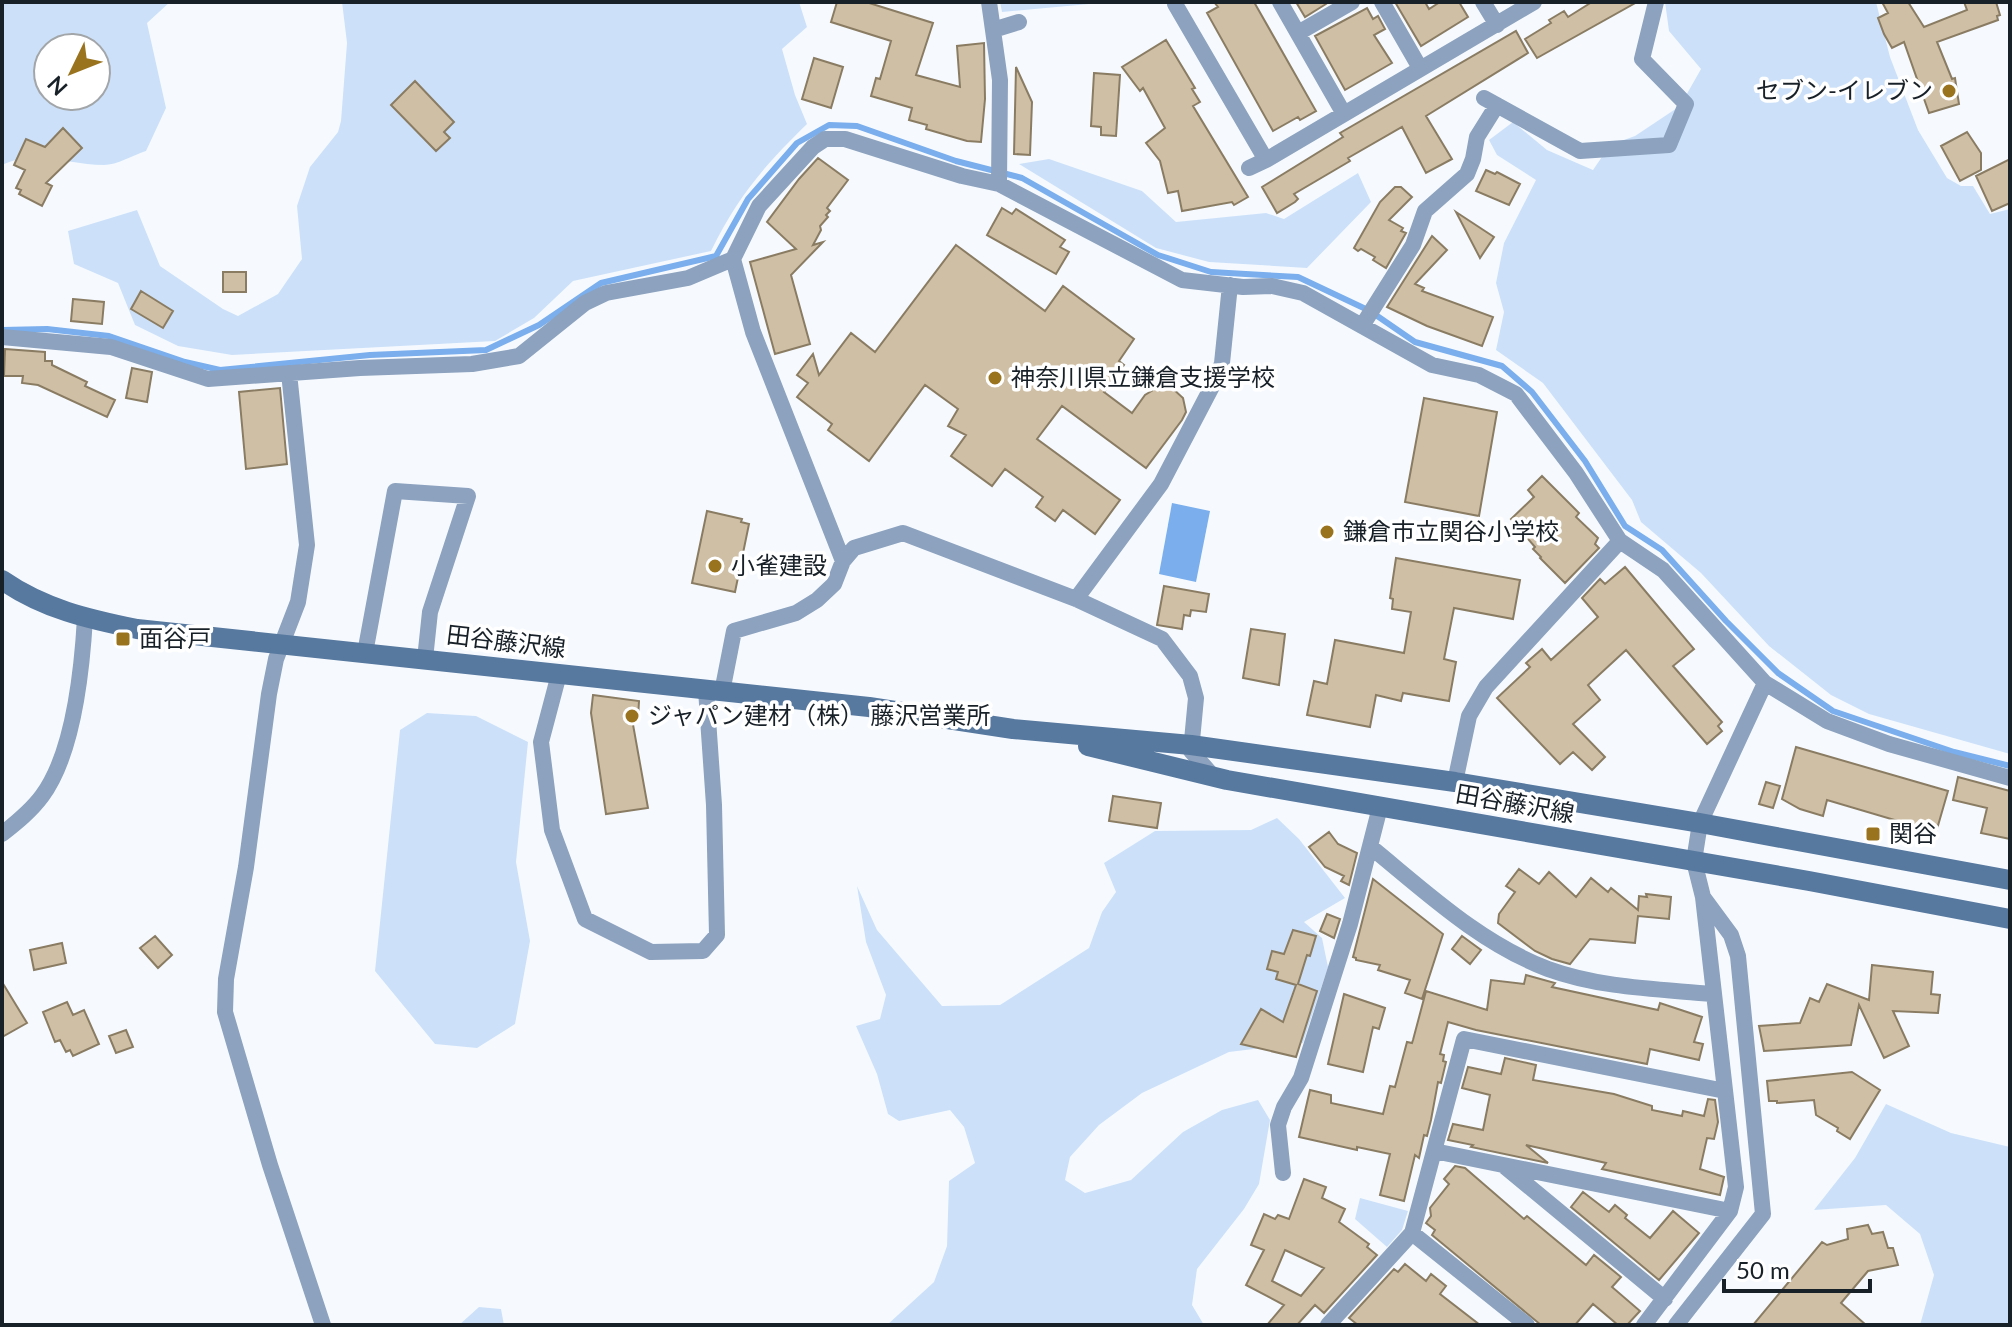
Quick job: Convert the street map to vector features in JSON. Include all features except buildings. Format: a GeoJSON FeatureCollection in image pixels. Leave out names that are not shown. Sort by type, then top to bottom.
{"type":"FeatureCollection","features":[{"type":"Feature","properties":{"kind":"main road","name":"田谷藤沢線"},"geometry":{"type":"LineString","coordinates":[[2,580],[45,605],[85,618],[177,634],[869,707],[1013,729],[1191,745],[1455,782],[2010,880]]}},
{"type":"Feature","properties":{"kind":"main road","name":"田谷藤沢線"},"geometry":{"type":"LineString","coordinates":[[1013,729],[1212,775],[2010,919]]}},
{"type":"Feature","properties":{"kind":"street"},"geometry":{"type":"LineString","coordinates":[[989,2],[1000,80],[999,184]]}},
{"type":"Feature","properties":{"kind":"street"},"geometry":{"type":"LineString","coordinates":[[1280,2],[1344,114]]}},
{"type":"Feature","properties":{"kind":"street"},"geometry":{"type":"LineString","coordinates":[[1298,33],[1352,2]]}},
{"type":"Feature","properties":{"kind":"street"},"geometry":{"type":"LineString","coordinates":[[1382,2],[1420,68]]}},
{"type":"Feature","properties":{"kind":"street"},"geometry":{"type":"LineString","coordinates":[[1483,2],[1497,25]]}},
{"type":"Feature","properties":{"kind":"street"},"geometry":{"type":"LineString","coordinates":[[1249,168],[1534,2]]}},
{"type":"Feature","properties":{"kind":"street"},"geometry":{"type":"LineString","coordinates":[[1363,324],[1413,245],[1425,211],[1467,174],[1490,101],[1580,151],[1669,145],[1686,104],[1642,59],[1656,2]]}},
{"type":"Feature","properties":{"kind":"street"},"geometry":{"type":"LineString","coordinates":[[1175,4],[1266,160]]}},
{"type":"Feature","properties":{"kind":"street"},"geometry":{"type":"LineString","coordinates":[[993,30],[1019,22]]}},
{"type":"Feature","properties":{"kind":"street"},"geometry":{"type":"LineString","coordinates":[[2,337],[111,347],[208,379],[472,364],[519,356],[585,303],[606,293],[688,278],[733,259],[759,206],[813,147],[825,139],[845,139],[962,176],[999,184],[1182,280],[1272,286],[1303,293],[1432,365],[1479,375],[1516,394],[1576,473],[1620,541],[1663,570],[1765,683],[1827,721],[1902,748],[2010,778]]}},
{"type":"Feature","properties":{"kind":"street"},"geometry":{"type":"LineString","coordinates":[[733,259],[753,332],[843,561]]}},
{"type":"Feature","properties":{"kind":"street"},"geometry":{"type":"LineString","coordinates":[[1076,599],[1161,484],[1218,375],[1230,285]]}},
{"type":"Feature","properties":{"kind":"street"},"geometry":{"type":"LineString","coordinates":[[289,373],[307,545],[298,602],[282,644],[269,694],[246,867],[226,979],[225,1012],[270,1165],[323,1325]]}},
{"type":"Feature","properties":{"kind":"street"},"geometry":{"type":"LineString","coordinates":[[365,653],[395,491],[468,496],[430,612],[425,659]]}},
{"type":"Feature","properties":{"kind":"street"},"geometry":{"type":"LineString","coordinates":[[559,674],[541,742],[552,830],[585,919],[651,952],[703,951],[717,935],[714,691],[734,631],[796,613],[817,600],[834,584],[843,561],[854,548],[903,533],[1076,599],[1162,639],[1190,676],[1196,698],[1191,751],[1212,775]]}},
{"type":"Feature","properties":{"kind":"street"},"geometry":{"type":"LineString","coordinates":[[1455,782],[1469,716],[1486,687],[1620,541]]}},
{"type":"Feature","properties":{"kind":"street"},"geometry":{"type":"LineString","coordinates":[[2,834],[43,795],[58,767],[81,678],[85,618]]}},
{"type":"Feature","properties":{"kind":"street"},"geometry":{"type":"LineString","coordinates":[[1644,1325],[1730,1211],[1736,1187],[1703,897],[1694,861],[1700,823],[1765,683]]}},
{"type":"Feature","properties":{"kind":"street"},"geometry":{"type":"LineString","coordinates":[[1283,1173],[1278,1125],[1284,1107],[1301,1078],[1372,848],[1380,807]]}},
{"type":"Feature","properties":{"kind":"street"},"geometry":{"type":"LineString","coordinates":[[1372,848],[1471,929],[1523,958],[1551,969],[1606,983],[1712,994]]}},
{"type":"Feature","properties":{"kind":"street"},"geometry":{"type":"LineString","coordinates":[[1676,1325],[1763,1214],[1738,956],[1731,935],[1703,897]]}},
{"type":"Feature","properties":{"kind":"street"},"geometry":{"type":"LineString","coordinates":[[1331,1324],[1412,1233],[1464,1039],[1725,1091]]}},
{"type":"Feature","properties":{"kind":"street"},"geometry":{"type":"LineString","coordinates":[[1434,1151],[1730,1211]]}},
{"type":"Feature","properties":{"kind":"street"},"geometry":{"type":"LineString","coordinates":[[1499,1162],[1665,1299]]}},
{"type":"Feature","properties":{"kind":"street"},"geometry":{"type":"LineString","coordinates":[[1412,1233],[1527,1325]]}},
{"type":"Feature","properties":{"kind":"shaded area"},"geometry":{"type":"Polygon","coordinates":[[[2,2],[170,2],[147,23],[166,108],[146,151],[109,165],[39,158],[2,165],[2,2]]]}},
{"type":"Feature","properties":{"kind":"shaded area"},"geometry":{"type":"Polygon","coordinates":[[[342,2],[799,2],[807,27],[782,49],[807,124],[753,183],[731,214],[711,251],[573,281],[534,318],[495,341],[232,355],[178,346],[135,325],[118,283],[74,264],[68,231],[137,210],[160,266],[223,309],[238,316],[278,294],[302,259],[297,206],[310,167],[338,132],[341,121],[347,43],[342,2]]]}},
{"type":"Feature","properties":{"kind":"shaded area"},"geometry":{"type":"Polygon","coordinates":[[[1000,2],[1111,2],[1002,12],[1000,2]]]}},
{"type":"Feature","properties":{"kind":"shaded area"},"geometry":{"type":"Polygon","coordinates":[[[1665,2],[1876,2],[1890,57],[1918,130],[1947,178],[1961,186],[1973,186],[1990,214],[2010,209],[2010,754],[1869,714],[1831,695],[1769,646],[1701,573],[1641,522],[1632,500],[1543,383],[1496,350],[1504,312],[1496,283],[1504,243],[1536,180],[1497,155],[1489,140],[1513,122],[1547,150],[1593,170],[1610,145],[1635,136],[1680,106],[1701,69],[1669,31],[1665,2]]]}},
{"type":"Feature","properties":{"kind":"shaded area"},"geometry":{"type":"Polygon","coordinates":[[[1049,159],[1142,191],[1176,222],[1266,213],[1284,219],[1358,173],[1371,202],[1307,268],[1209,262],[1156,248],[1019,164],[1049,159]]]}},
{"type":"Feature","properties":{"kind":"shaded area"},"geometry":{"type":"Polygon","coordinates":[[[427,713],[476,716],[528,742],[516,862],[530,941],[515,1024],[477,1048],[435,1044],[375,971],[400,730],[427,713]]]}},
{"type":"Feature","properties":{"kind":"shaded area"},"geometry":{"type":"Polygon","coordinates":[[[1277,818],[1299,839],[1345,898],[1304,922],[1322,938],[1328,967],[1303,1043],[1229,1052],[1142,1093],[1099,1125],[1070,1157],[1065,1180],[1085,1193],[1131,1180],[1183,1132],[1222,1110],[1258,1100],[1270,1120],[1259,1184],[1244,1209],[1197,1269],[1192,1305],[1204,1325],[887,1325],[934,1282],[947,1246],[949,1181],[975,1163],[964,1127],[950,1110],[899,1121],[888,1114],[877,1074],[856,1026],[880,1019],[886,995],[866,942],[857,886],[877,930],[942,1006],[1000,1005],[1089,948],[1102,912],[1116,892],[1104,863],[1155,831],[1251,830],[1277,818]]]}},
{"type":"Feature","properties":{"kind":"shaded area"},"geometry":{"type":"Polygon","coordinates":[[[1886,1104],[1951,1133],[2010,1147],[2010,1325],[1920,1325],[1934,1275],[1920,1234],[1886,1205],[1814,1210],[1855,1158],[1886,1104]]]}},
{"type":"Feature","properties":{"kind":"shaded area"},"geometry":{"type":"Polygon","coordinates":[[[1360,1198],[1408,1211],[1402,1230],[1387,1247],[1355,1219],[1360,1198]]]}},
{"type":"Feature","properties":{"kind":"shaded area"},"geometry":{"type":"Polygon","coordinates":[[[479,1307],[501,1309],[504,1325],[459,1325],[479,1307]]]}},
{"type":"Feature","properties":{"kind":"water"},"geometry":{"type":"Polygon","coordinates":[[[1172,503],[1210,511],[1196,582],[1159,574],[1172,503]]]}},
{"type":"Feature","properties":{"kind":"waterway"},"geometry":{"type":"LineString","coordinates":[[2,330],[47,329],[109,336],[185,362],[220,370],[370,355],[486,350],[539,325],[601,283],[716,256],[748,199],[797,143],[829,125],[857,126],[956,161],[1022,178],[1158,255],[1211,272],[1298,277],[1370,311],[1415,342],[1502,366],[1532,392],[1585,461],[1625,526],[1662,550],[1778,673],[1833,711],[1954,752],[2010,766]]}},
{"type":"Feature","properties":{"kind":"place","name":"セブン-イレブン"},"geometry":{"type":"Point","coordinates":[1949,91]}},
{"type":"Feature","properties":{"kind":"place","name":"神奈川県立鎌倉支援学校"},"geometry":{"type":"Point","coordinates":[995,378]}},
{"type":"Feature","properties":{"kind":"place","name":"鎌倉市立関谷小学校"},"geometry":{"type":"Point","coordinates":[1327,532]}},
{"type":"Feature","properties":{"kind":"place","name":"小雀建設"},"geometry":{"type":"Point","coordinates":[715,566]}},
{"type":"Feature","properties":{"kind":"place","name":"面谷戸"},"geometry":{"type":"Point","coordinates":[123,639]}},
{"type":"Feature","properties":{"kind":"place","name":"ジャパン建材（株） 藤沢営業所"},"geometry":{"type":"Point","coordinates":[632,716]}},
{"type":"Feature","properties":{"kind":"place","name":"関谷"},"geometry":{"type":"Point","coordinates":[1873,834]}}]}
